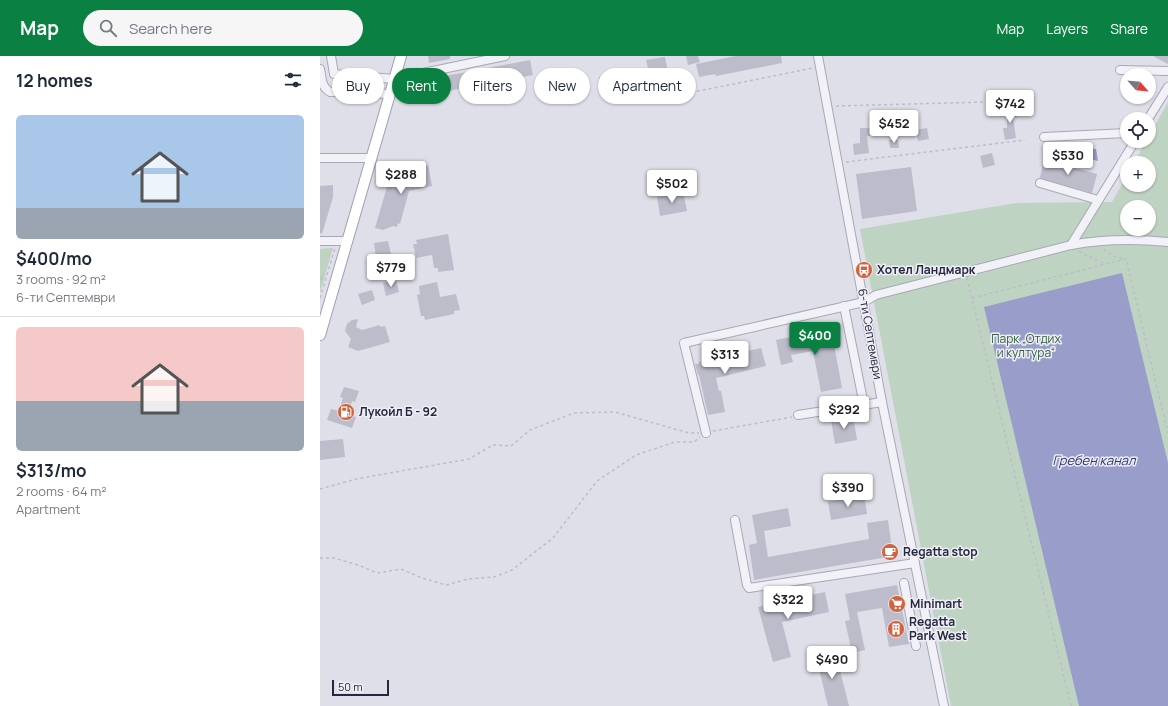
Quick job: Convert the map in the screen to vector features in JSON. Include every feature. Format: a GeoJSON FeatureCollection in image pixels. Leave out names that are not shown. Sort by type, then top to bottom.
{"type":"FeatureCollection","features":[{"type":"Feature","properties":{"kind":"main road"},"geometry":{"type":"LineString","coordinates":[[397,68],[401,56]]}},
{"type":"Feature","properties":{"kind":"main road"},"geometry":{"type":"LineString","coordinates":[[320,335],[342,241],[371,158],[392,86]]}},
{"type":"Feature","properties":{"kind":"street"},"geometry":{"type":"LineString","coordinates":[[331,56],[334,74],[392,79]]}},
{"type":"Feature","properties":{"kind":"street"},"geometry":{"type":"LineString","coordinates":[[447,68],[505,56]]}},
{"type":"Feature","properties":{"kind":"street","name":"6-ти Септември"},"geometry":{"type":"LineString","coordinates":[[818,56],[882,402],[944,706]]}},
{"type":"Feature","properties":{"kind":"street"},"geometry":{"type":"LineString","coordinates":[[320,69],[323,86],[330,92],[390,94]]}},
{"type":"Feature","properties":{"kind":"street"},"geometry":{"type":"LineString","coordinates":[[1156,71],[1168,71]]}},
{"type":"Feature","properties":{"kind":"street"},"geometry":{"type":"LineString","coordinates":[[1153,112],[1168,88]]}},
{"type":"Feature","properties":{"kind":"street"},"geometry":{"type":"LineString","coordinates":[[1044,137],[1120,133]]}},
{"type":"Feature","properties":{"kind":"street"},"geometry":{"type":"LineString","coordinates":[[1072,244],[1131,148]]}},
{"type":"Feature","properties":{"kind":"street"},"geometry":{"type":"LineString","coordinates":[[320,158],[371,158]]}},
{"type":"Feature","properties":{"kind":"street"},"geometry":{"type":"LineString","coordinates":[[1040,183],[1098,200]]}},
{"type":"Feature","properties":{"kind":"street"},"geometry":{"type":"LineString","coordinates":[[706,433],[684,343],[864,302],[876,295],[1072,244],[1094,241],[1151,240],[1168,242]]}},
{"type":"Feature","properties":{"kind":"street"},"geometry":{"type":"LineString","coordinates":[[320,241],[342,241]]}},
{"type":"Feature","properties":{"kind":"street"},"geometry":{"type":"LineString","coordinates":[[844,306],[864,405]]}},
{"type":"Feature","properties":{"kind":"street"},"geometry":{"type":"LineString","coordinates":[[798,415],[882,402]]}},
{"type":"Feature","properties":{"kind":"street"},"geometry":{"type":"LineString","coordinates":[[735,520],[748,588],[915,563]]}},
{"type":"Feature","properties":{"kind":"street"},"geometry":{"type":"LineString","coordinates":[[904,583],[916,646]]}},
{"type":"Feature","properties":{"kind":"street"},"geometry":{"type":"LineString","coordinates":[[912,626],[928,624]]}},
{"type":"Feature","properties":{"kind":"path"},"geometry":{"type":"LineString","coordinates":[[696,91],[820,66]]}},
{"type":"Feature","properties":{"kind":"path"},"geometry":{"type":"LineString","coordinates":[[828,106],[1023,101]]}},
{"type":"Feature","properties":{"kind":"path"},"geometry":{"type":"LineString","coordinates":[[838,163],[1025,140]]}},
{"type":"Feature","properties":{"kind":"path"},"geometry":{"type":"LineString","coordinates":[[320,298],[326,277],[342,241]]}},
{"type":"Feature","properties":{"kind":"path"},"geometry":{"type":"LineString","coordinates":[[1094,241],[1100,248],[1107,250],[1113,256],[1126,259]]}},
{"type":"Feature","properties":{"kind":"path"},"geometry":{"type":"LineString","coordinates":[[1072,244],[1083,254],[1108,264]]}},
{"type":"Feature","properties":{"kind":"path"},"geometry":{"type":"LineString","coordinates":[[972,298],[1126,259]]}},
{"type":"Feature","properties":{"kind":"path"},"geometry":{"type":"LineString","coordinates":[[1126,259],[1168,433]]}},
{"type":"Feature","properties":{"kind":"path"},"geometry":{"type":"LineString","coordinates":[[965,272],[1071,706]]}},
{"type":"Feature","properties":{"kind":"path"},"geometry":{"type":"LineString","coordinates":[[320,279],[326,277]]}},
{"type":"Feature","properties":{"kind":"path"},"geometry":{"type":"LineString","coordinates":[[320,489],[356,479],[469,459],[493,445],[511,446],[530,430],[574,413],[615,412],[689,433],[706,433],[798,415]]}},
{"type":"Feature","properties":{"kind":"path"},"geometry":{"type":"LineString","coordinates":[[320,558],[334,558],[358,565],[377,573],[401,568],[422,578],[446,585],[468,579],[494,577],[512,570],[553,538],[597,482],[636,455],[675,442],[694,442],[706,433]]}},
{"type":"Feature","properties":{"kind":"green space","name":"Парк „Отдих и култура“"},"geometry":{"type":"Polygon","coordinates":[[[1168,102],[1168,706],[951,706],[860,229],[1016,203],[1112,202],[1120,188],[1120,192],[1156,192],[1156,156],[1138,156],[1142,148],[1156,148],[1156,123],[1168,102]]]}},
{"type":"Feature","properties":{"kind":"green space"},"geometry":{"type":"Polygon","coordinates":[[[333,248],[320,293],[320,249],[333,248]]]}},
{"type":"Feature","properties":{"kind":"water"},"geometry":{"type":"Polygon","coordinates":[[[1084,149],[1096,149],[1098,161],[1083,157],[1084,149]]]}},
{"type":"Feature","properties":{"kind":"water","name":"Гребен канал"},"geometry":{"type":"Polygon","coordinates":[[[1122,273],[1168,463],[1168,706],[1079,706],[984,307],[1122,273]]]}},
{"type":"Feature","properties":{"kind":"building"},"geometry":{"type":"Polygon","coordinates":[[[428,56],[450,56],[450,59],[429,63],[428,56]]]}},
{"type":"Feature","properties":{"kind":"building"},"geometry":{"type":"Polygon","coordinates":[[[686,56],[698,56],[700,62],[688,65],[686,56]]]}},
{"type":"Feature","properties":{"kind":"building"},"geometry":{"type":"Polygon","coordinates":[[[736,56],[781,56],[782,63],[716,76],[715,74],[699,77],[696,64],[736,56]]]}},
{"type":"Feature","properties":{"kind":"building"},"geometry":{"type":"Polygon","coordinates":[[[1153,56],[1168,56],[1168,64],[1153,56]]]}},
{"type":"Feature","properties":{"kind":"building"},"geometry":{"type":"Polygon","coordinates":[[[665,57],[667,68],[648,68],[646,60],[665,57]]]}},
{"type":"Feature","properties":{"kind":"building"},"geometry":{"type":"Polygon","coordinates":[[[530,60],[533,75],[526,76],[526,68],[488,68],[530,60]]]}},
{"type":"Feature","properties":{"kind":"building"},"geometry":{"type":"Polygon","coordinates":[[[459,73],[459,89],[451,90],[451,75],[459,73]]]}},
{"type":"Feature","properties":{"kind":"building"},"geometry":{"type":"Polygon","coordinates":[[[1007,108],[1017,108],[1017,117],[1013,117],[1016,138],[1005,140],[1003,128],[1007,128],[1007,108]]]}},
{"type":"Feature","properties":{"kind":"building"},"geometry":{"type":"Polygon","coordinates":[[[860,128],[877,128],[878,135],[867,136],[869,153],[854,155],[853,144],[860,143],[860,128]]]}},
{"type":"Feature","properties":{"kind":"building"},"geometry":{"type":"Polygon","coordinates":[[[927,128],[929,139],[918,141],[916,130],[927,128]]]}},
{"type":"Feature","properties":{"kind":"building"},"geometry":{"type":"Polygon","coordinates":[[[889,140],[898,140],[899,148],[890,148],[889,140]]]}},
{"type":"Feature","properties":{"kind":"building"},"geometry":{"type":"Polygon","coordinates":[[[992,153],[995,165],[983,168],[980,156],[992,153]]]}},
{"type":"Feature","properties":{"kind":"building"},"geometry":{"type":"Polygon","coordinates":[[[1044,159],[1097,174],[1092,193],[1040,178],[1044,159]]]}},
{"type":"Feature","properties":{"kind":"building"},"geometry":{"type":"Polygon","coordinates":[[[428,165],[432,186],[409,191],[400,224],[398,223],[397,227],[393,226],[383,230],[375,228],[389,180],[400,171],[428,165]]]}},
{"type":"Feature","properties":{"kind":"building"},"geometry":{"type":"Polygon","coordinates":[[[911,167],[917,211],[862,219],[856,174],[911,167]]]}},
{"type":"Feature","properties":{"kind":"building"},"geometry":{"type":"Polygon","coordinates":[[[333,185],[333,197],[322,234],[320,233],[320,186],[333,185]]]}},
{"type":"Feature","properties":{"kind":"building"},"geometry":{"type":"Polygon","coordinates":[[[683,192],[687,211],[660,216],[657,197],[683,192]]]}},
{"type":"Feature","properties":{"kind":"building"},"geometry":{"type":"Polygon","coordinates":[[[448,234],[454,270],[438,272],[438,268],[434,268],[432,255],[416,258],[413,244],[417,244],[416,240],[448,234]]]}},
{"type":"Feature","properties":{"kind":"building"},"geometry":{"type":"Polygon","coordinates":[[[388,241],[391,254],[376,257],[374,243],[388,241]]]}},
{"type":"Feature","properties":{"kind":"building"},"geometry":{"type":"Polygon","coordinates":[[[396,280],[399,292],[386,296],[383,283],[396,280]]]}},
{"type":"Feature","properties":{"kind":"building"},"geometry":{"type":"Polygon","coordinates":[[[437,282],[440,297],[456,294],[460,310],[454,311],[454,314],[425,320],[424,316],[421,316],[417,295],[420,294],[419,286],[437,282]]]}},
{"type":"Feature","properties":{"kind":"building"},"geometry":{"type":"Polygon","coordinates":[[[372,290],[375,300],[362,305],[358,294],[372,290]]]}},
{"type":"Feature","properties":{"kind":"building"},"geometry":{"type":"Polygon","coordinates":[[[358,319],[356,327],[362,330],[380,325],[380,327],[385,326],[390,342],[358,351],[348,347],[351,339],[345,331],[347,324],[352,320],[358,319]]]}},
{"type":"Feature","properties":{"kind":"building"},"geometry":{"type":"Polygon","coordinates":[[[831,329],[842,388],[821,392],[813,351],[791,355],[793,362],[781,365],[776,340],[831,329]]]}},
{"type":"Feature","properties":{"kind":"building"},"geometry":{"type":"Polygon","coordinates":[[[761,348],[766,366],[716,378],[719,391],[721,391],[725,412],[708,415],[695,364],[761,348]]]}},
{"type":"Feature","properties":{"kind":"building"},"geometry":{"type":"Polygon","coordinates":[[[344,387],[359,391],[355,402],[352,401],[348,415],[356,417],[352,428],[327,420],[331,409],[339,411],[343,398],[340,397],[344,387]]]}},
{"type":"Feature","properties":{"kind":"building"},"geometry":{"type":"Polygon","coordinates":[[[853,416],[857,440],[835,444],[831,420],[853,416]]]}},
{"type":"Feature","properties":{"kind":"building"},"geometry":{"type":"Polygon","coordinates":[[[343,439],[345,457],[320,460],[320,441],[343,439]]]}},
{"type":"Feature","properties":{"kind":"building"},"geometry":{"type":"Polygon","coordinates":[[[864,495],[867,514],[831,520],[828,502],[864,495]]]}},
{"type":"Feature","properties":{"kind":"building"},"geometry":{"type":"Polygon","coordinates":[[[788,508],[791,526],[764,531],[768,557],[869,539],[867,523],[888,520],[893,556],[754,580],[749,545],[757,543],[752,515],[788,508]]]}},
{"type":"Feature","properties":{"kind":"building","name":"Regatta Park West"},"geometry":{"type":"Polygon","coordinates":[[[897,585],[909,644],[889,647],[882,608],[857,612],[865,650],[852,653],[845,621],[850,620],[845,594],[897,585]]]}},
{"type":"Feature","properties":{"kind":"building"},"geometry":{"type":"Polygon","coordinates":[[[825,592],[829,612],[782,622],[791,657],[773,662],[758,607],[825,592]]]}},
{"type":"Feature","properties":{"kind":"building"},"geometry":{"type":"Polygon","coordinates":[[[835,651],[849,706],[828,706],[816,656],[835,651]]]}},
{"type":"Feature","properties":{"kind":"place","name":"Хотел Ландмарк"},"geometry":{"type":"Point","coordinates":[864,270]}},
{"type":"Feature","properties":{"kind":"place","name":"Лукойл Б - 92"},"geometry":{"type":"Point","coordinates":[346,412]}},
{"type":"Feature","properties":{"kind":"place","name":"Regatta stop"},"geometry":{"type":"Point","coordinates":[890,552]}},
{"type":"Feature","properties":{"kind":"place","name":"Minimart"},"geometry":{"type":"Point","coordinates":[897,604]}},
{"type":"Feature","properties":{"kind":"place","name":"Regatta Park West"},"geometry":{"type":"Point","coordinates":[896,629]}}]}
